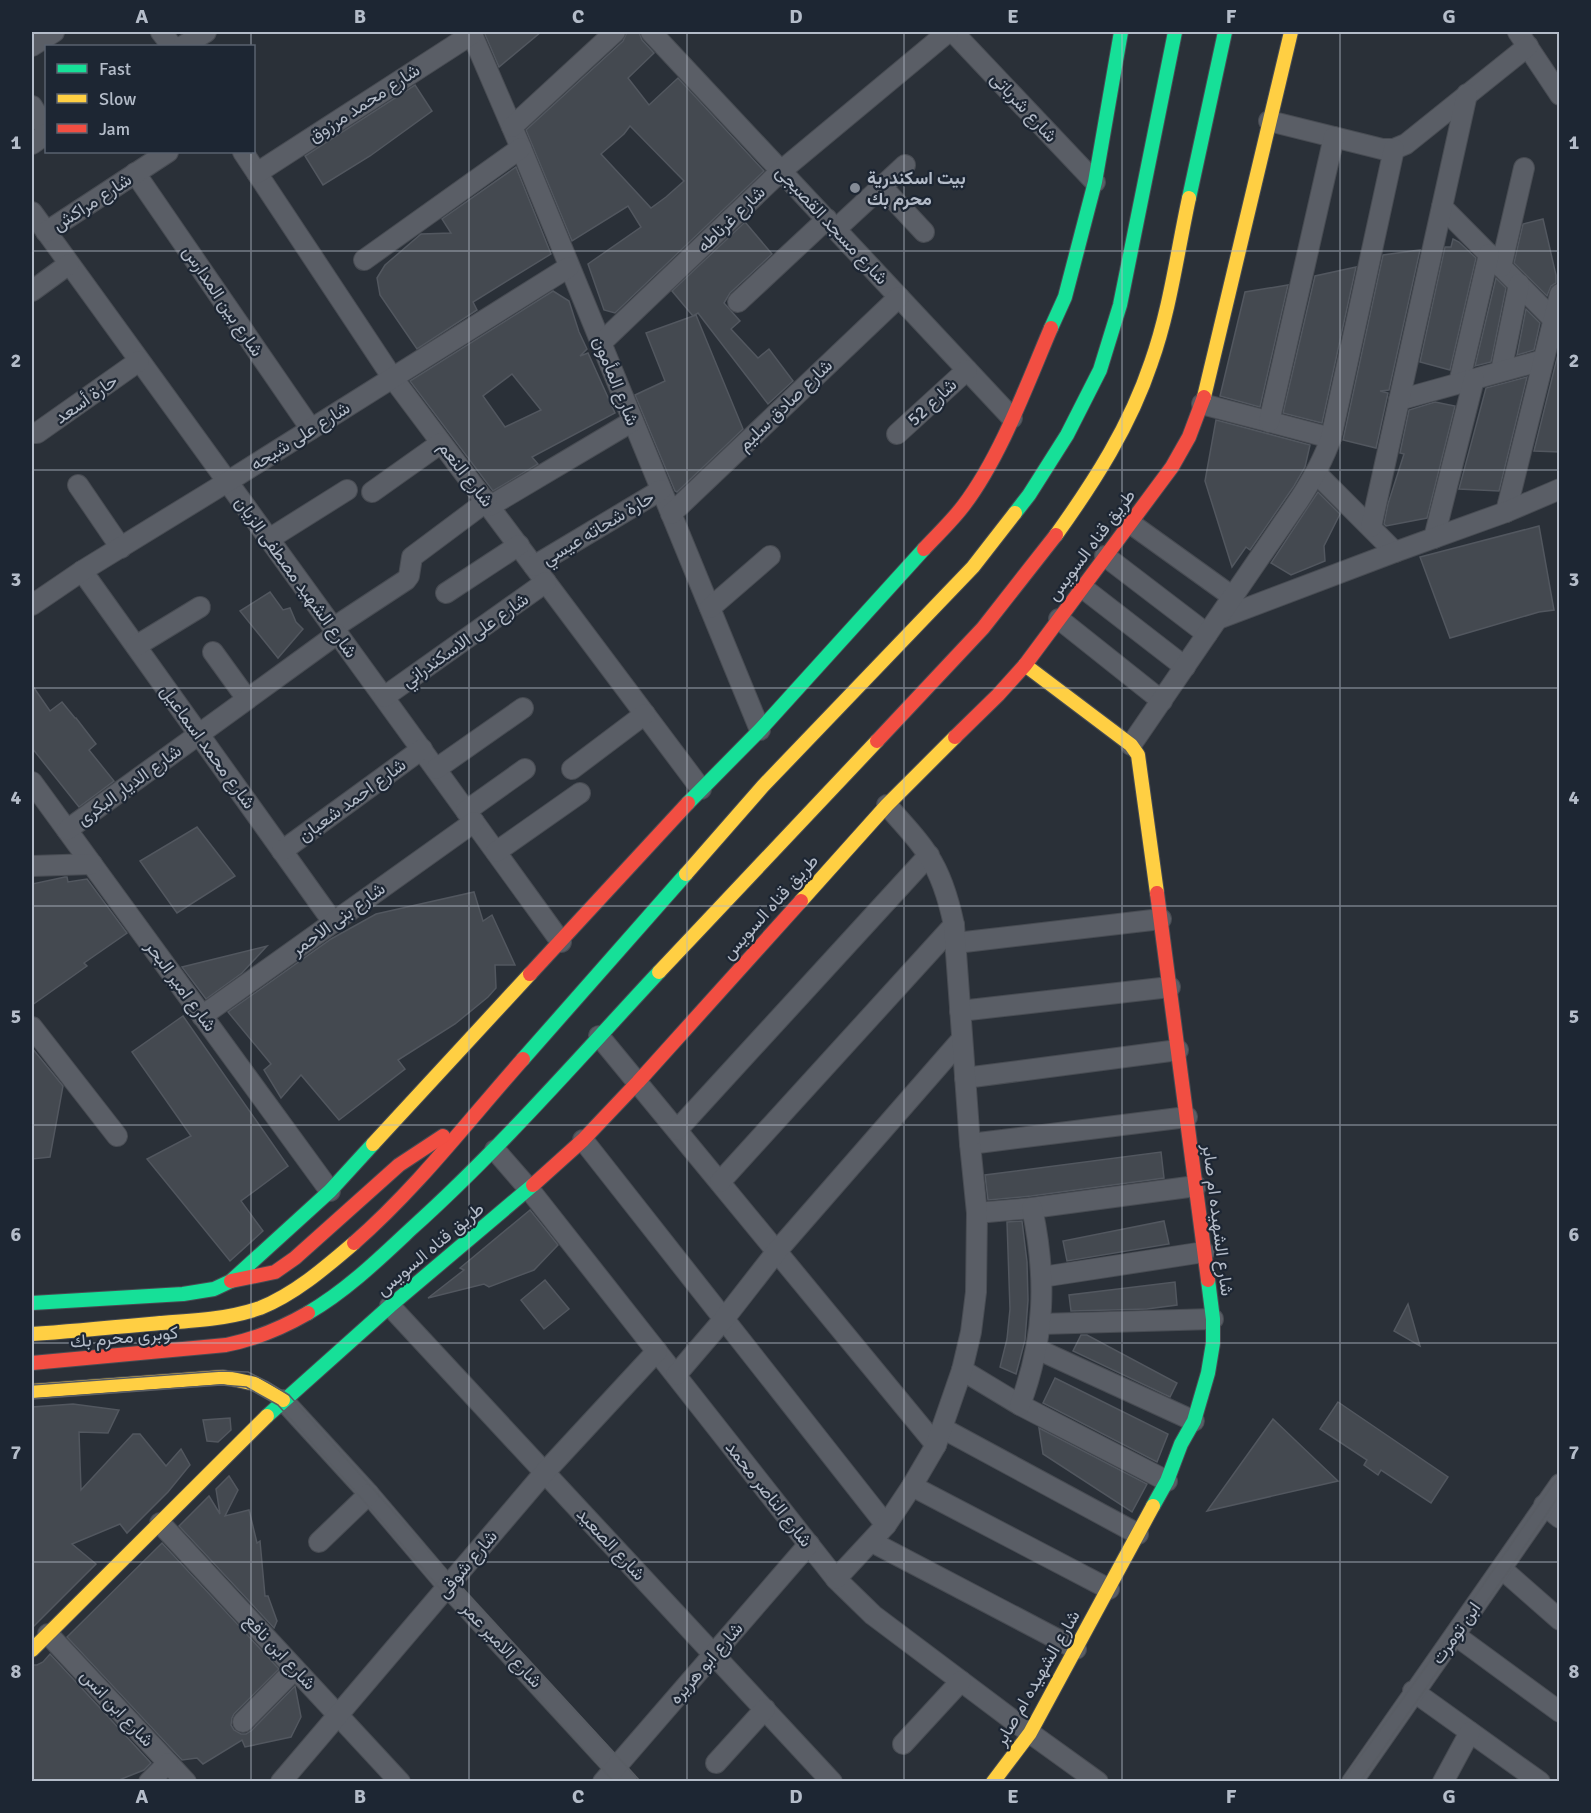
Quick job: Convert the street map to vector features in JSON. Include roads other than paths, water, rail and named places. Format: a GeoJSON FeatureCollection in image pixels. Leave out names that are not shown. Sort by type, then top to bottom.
{"type":"FeatureCollection","features":[{"type":"Feature","properties":{"kind":"main road"},"geometry":{"type":"LineString","coordinates":[[231,1281],[330,1191],[701,789],[760,730],[964,505],[988,467],[1012,418],[1065,297],[1095,182],[1121,32]]}},
{"type":"Feature","properties":{"kind":"main road"},"geometry":{"type":"LineString","coordinates":[[32,1303],[183,1294],[214,1289],[231,1281],[275,1272],[296,1258],[399,1165],[470,1119],[763,786],[973,567],[997,538],[1048,465],[1067,435],[1100,370],[1120,305],[1175,32]]}},
{"type":"Feature","properties":{"kind":"main road","name":"طريق قناه السويس"},"geometry":{"type":"LineString","coordinates":[[219,1346],[250,1340],[291,1325],[358,1277],[438,1206],[495,1150],[599,1036],[983,628],[1028,574],[1067,522],[1101,468],[1146,376],[1164,318],[1226,32]]}},
{"type":"Feature","properties":{"kind":"main road","name":"طريق قناه السويس"},"geometry":{"type":"LineString","coordinates":[[32,1650],[283,1400],[583,1140],[887,805],[998,695],[1025,665],[1172,467],[1189,437],[1202,404],[1291,32]]}},
{"type":"Feature","properties":{"kind":"main road"},"geometry":{"type":"LineString","coordinates":[[1025,665],[1131,746]]}},
{"type":"Feature","properties":{"kind":"main road","name":"شارع الشهيده ام صابر"},"geometry":{"type":"LineString","coordinates":[[993,1782],[1030,1733],[1167,1481],[1181,1444],[1194,1421],[1208,1373],[1213,1343],[1213,1319],[1140,766],[1138,755],[1131,746]]}},
{"type":"Feature","properties":{"kind":"main road","name":"كوبرى محرم بك"},"geometry":{"type":"LineString","coordinates":[[32,1334],[216,1319],[251,1311],[280,1298],[337,1257],[405,1196],[470,1119]]}},
{"type":"Feature","properties":{"kind":"main road","name":"كوبرى محرم بك"},"geometry":{"type":"LineString","coordinates":[[32,1363],[219,1346]]}},
{"type":"Feature","properties":{"kind":"main road"},"geometry":{"type":"LineString","coordinates":[[32,1390],[223,1377],[245,1379],[283,1400]]}},
{"type":"Feature","properties":{"kind":"street"},"geometry":{"type":"LineString","coordinates":[[32,46],[54,32]]}},
{"type":"Feature","properties":{"kind":"street"},"geometry":{"type":"LineString","coordinates":[[161,32],[171,45]]}},
{"type":"Feature","properties":{"kind":"street"},"geometry":{"type":"LineString","coordinates":[[185,45],[206,32]]}},
{"type":"Feature","properties":{"kind":"street"},"geometry":{"type":"LineString","coordinates":[[512,127],[615,32]]}},
{"type":"Feature","properties":{"kind":"street","name":"شارع مسجد القصبجى"},"geometry":{"type":"LineString","coordinates":[[651,32],[1012,418]]}},
{"type":"Feature","properties":{"kind":"street","name":"شارع غرناطه"},"geometry":{"type":"LineString","coordinates":[[601,344],[781,171],[951,32]]}},
{"type":"Feature","properties":{"kind":"street","name":"شارع شرباتى"},"geometry":{"type":"LineString","coordinates":[[951,32],[1095,182]]}},
{"type":"Feature","properties":{"kind":"street","name":"شارع المأمون"},"geometry":{"type":"LineString","coordinates":[[471,33],[521,148],[760,730]]}},
{"type":"Feature","properties":{"kind":"street","name":"شارع محمد مرزوق"},"geometry":{"type":"LineString","coordinates":[[257,173],[471,33]]}},
{"type":"Feature","properties":{"kind":"street"},"geometry":{"type":"LineString","coordinates":[[1269,121],[1382,149],[1394,149],[1406,144],[1467,94],[1523,39],[1560,94]]}},
{"type":"Feature","properties":{"kind":"street"},"geometry":{"type":"LineString","coordinates":[[1371,527],[1467,94]]}},
{"type":"Feature","properties":{"kind":"street"},"geometry":{"type":"LineString","coordinates":[[32,106],[45,127]]}},
{"type":"Feature","properties":{"kind":"street"},"geometry":{"type":"LineString","coordinates":[[32,144],[45,135]]}},
{"type":"Feature","properties":{"kind":"street"},"geometry":{"type":"LineString","coordinates":[[1269,422],[1334,137]]}},
{"type":"Feature","properties":{"kind":"street"},"geometry":{"type":"LineString","coordinates":[[364,260],[521,148]]}},
{"type":"Feature","properties":{"kind":"street"},"geometry":{"type":"LineString","coordinates":[[1131,746],[1317,473],[1331,438],[1394,149]]}},
{"type":"Feature","properties":{"kind":"street","name":"شارع مراكش"},"geometry":{"type":"LineString","coordinates":[[46,232],[166,153]]}},
{"type":"Feature","properties":{"kind":"street","name":"شارع النعم"},"geometry":{"type":"LineString","coordinates":[[244,153],[392,377],[701,789]]}},
{"type":"Feature","properties":{"kind":"street"},"geometry":{"type":"LineString","coordinates":[[738,302],[831,224],[882,187],[905,165]]}},
{"type":"Feature","properties":{"kind":"street"},"geometry":{"type":"LineString","coordinates":[[1434,538],[1466,381],[1495,260],[1524,168]]}},
{"type":"Feature","properties":{"kind":"street","name":"شارع بين المدارس"},"geometry":{"type":"LineString","coordinates":[[135,173],[311,429]]}},
{"type":"Feature","properties":{"kind":"street"},"geometry":{"type":"LineString","coordinates":[[882,187],[924,232]]}},
{"type":"Feature","properties":{"kind":"street"},"geometry":{"type":"LineString","coordinates":[[1442,207],[1553,319]]}},
{"type":"Feature","properties":{"kind":"street","name":"شارع الشهيد مصطفى الزيان"},"geometry":{"type":"LineString","coordinates":[[32,212],[561,942]]}},
{"type":"Feature","properties":{"kind":"street"},"geometry":{"type":"LineString","coordinates":[[32,291],[69,264]]}},
{"type":"Feature","properties":{"kind":"street","name":"شارع على شيحه"},"geometry":{"type":"LineString","coordinates":[[32,605],[82,571],[569,267]]}},
{"type":"Feature","properties":{"kind":"street"},"geometry":{"type":"LineString","coordinates":[[1501,372],[1519,284]]}},
{"type":"Feature","properties":{"kind":"street"},"geometry":{"type":"LineString","coordinates":[[1506,512],[1550,354],[1553,319],[1560,294]]}},
{"type":"Feature","properties":{"kind":"street","name":"شارع صادق سليم"},"geometry":{"type":"LineString","coordinates":[[671,514],[899,297]]}},
{"type":"Feature","properties":{"kind":"street"},"geometry":{"type":"LineString","coordinates":[[1399,400],[1501,372],[1550,354]]}},
{"type":"Feature","properties":{"kind":"street","name":"حارة أسعد"},"geometry":{"type":"LineString","coordinates":[[32,433],[37,433],[139,361]]}},
{"type":"Feature","properties":{"kind":"street","name":"شارع 52"},"geometry":{"type":"LineString","coordinates":[[897,434],[967,370]]}},
{"type":"Feature","properties":{"kind":"street"},"geometry":{"type":"LineString","coordinates":[[1202,404],[1331,438]]}},
{"type":"Feature","properties":{"kind":"street","name":"شارع الديار البكرى"},"geometry":{"type":"LineString","coordinates":[[67,830],[406,580],[409,576],[412,557],[489,504],[633,421]]}},
{"type":"Feature","properties":{"kind":"street"},"geometry":{"type":"LineString","coordinates":[[372,492],[441,443]]}},
{"type":"Feature","properties":{"kind":"street"},"geometry":{"type":"LineString","coordinates":[[1317,473],[1395,552]]}},
{"type":"Feature","properties":{"kind":"street"},"geometry":{"type":"LineString","coordinates":[[78,485],[121,548]]}},
{"type":"Feature","properties":{"kind":"street"},"geometry":{"type":"LineString","coordinates":[[1213,627],[1395,552],[1506,512],[1560,489]]}},
{"type":"Feature","properties":{"kind":"street"},"geometry":{"type":"LineString","coordinates":[[269,539],[347,490]]}},
{"type":"Feature","properties":{"kind":"street","name":"حارة شحاته عيسي"},"geometry":{"type":"LineString","coordinates":[[534,566],[661,490]]}},
{"type":"Feature","properties":{"kind":"street"},"geometry":{"type":"LineString","coordinates":[[1130,523],[1233,597]]}},
{"type":"Feature","properties":{"kind":"street"},"geometry":{"type":"LineString","coordinates":[[446,593],[519,545]]}},
{"type":"Feature","properties":{"kind":"street"},"geometry":{"type":"LineString","coordinates":[[710,608],[770,556]]}},
{"type":"Feature","properties":{"kind":"street"},"geometry":{"type":"LineString","coordinates":[[1105,556],[1213,627]]}},
{"type":"Feature","properties":{"kind":"street","name":"شارع محمد اسماعيل"},"geometry":{"type":"LineString","coordinates":[[82,571],[333,922]]}},
{"type":"Feature","properties":{"kind":"street","name":"شارع على الاسكندراني"},"geometry":{"type":"LineString","coordinates":[[384,697],[546,582]]}},
{"type":"Feature","properties":{"kind":"street"},"geometry":{"type":"LineString","coordinates":[[1083,588],[1185,667]]}},
{"type":"Feature","properties":{"kind":"street"},"geometry":{"type":"LineString","coordinates":[[136,646],[200,607]]}},
{"type":"Feature","properties":{"kind":"street"},"geometry":{"type":"LineString","coordinates":[[1059,619],[1162,701]]}},
{"type":"Feature","properties":{"kind":"street"},"geometry":{"type":"LineString","coordinates":[[213,652],[247,699]]}},
{"type":"Feature","properties":{"kind":"street"},"geometry":{"type":"LineString","coordinates":[[436,769],[523,708]]}},
{"type":"Feature","properties":{"kind":"street"},"geometry":{"type":"LineString","coordinates":[[572,769],[645,714]]}},
{"type":"Feature","properties":{"kind":"street","name":"شارع احمد شعبان"},"geometry":{"type":"LineString","coordinates":[[282,851],[422,750]]}},
{"type":"Feature","properties":{"kind":"street","name":"شارع بنى الاحمر"},"geometry":{"type":"LineString","coordinates":[[202,1016],[333,922],[470,816],[525,769]]}},
{"type":"Feature","properties":{"kind":"street","name":"شارع امير البحر"},"geometry":{"type":"LineString","coordinates":[[32,782],[330,1191]]}},
{"type":"Feature","properties":{"kind":"street"},"geometry":{"type":"LineString","coordinates":[[496,852],[580,793]]}},
{"type":"Feature","properties":{"kind":"street"},"geometry":{"type":"LineString","coordinates":[[836,1579],[886,1525],[912,1486],[939,1436],[962,1370],[971,1332],[976,1292],[977,1213],[955,934],[950,906],[941,880],[928,855],[887,805]]}},
{"type":"Feature","properties":{"kind":"street"},"geometry":{"type":"LineString","coordinates":[[677,1130],[928,855]]}},
{"type":"Feature","properties":{"kind":"street"},"geometry":{"type":"LineString","coordinates":[[32,866],[92,864]]}},
{"type":"Feature","properties":{"kind":"street"},"geometry":{"type":"LineString","coordinates":[[720,1182],[955,934],[1161,919]]}},
{"type":"Feature","properties":{"kind":"street"},"geometry":{"type":"LineString","coordinates":[[960,1011],[1170,987]]}},
{"type":"Feature","properties":{"kind":"street"},"geometry":{"type":"LineString","coordinates":[[32,1027],[117,1136]]}},
{"type":"Feature","properties":{"kind":"street"},"geometry":{"type":"LineString","coordinates":[[599,1036],[777,1251],[939,1436],[1138,1534]]}},
{"type":"Feature","properties":{"kind":"street"},"geometry":{"type":"LineString","coordinates":[[676,1374],[724,1320],[777,1251],[962,1039]]}},
{"type":"Feature","properties":{"kind":"street"},"geometry":{"type":"LineString","coordinates":[[965,1078],[1178,1050]]}},
{"type":"Feature","properties":{"kind":"street"},"geometry":{"type":"LineString","coordinates":[[970,1144],[1187,1117]]}},
{"type":"Feature","properties":{"kind":"street"},"geometry":{"type":"LineString","coordinates":[[583,1140],[886,1525]]}},
{"type":"Feature","properties":{"kind":"street","name":"شارع الناصر محمد"},"geometry":{"type":"LineString","coordinates":[[495,1150],[529,1189],[836,1579],[873,1615],[1098,1782]]}},
{"type":"Feature","properties":{"kind":"street"},"geometry":{"type":"LineString","coordinates":[[977,1213],[1196,1186]]}},
{"type":"Feature","properties":{"kind":"street"},"geometry":{"type":"LineString","coordinates":[[1020,1405],[1037,1349],[1041,1324],[1041,1254],[1032,1208]]}},
{"type":"Feature","properties":{"kind":"street"},"geometry":{"type":"LineString","coordinates":[[1042,1277],[1204,1252]]}},
{"type":"Feature","properties":{"kind":"street","name":"شارع الصعيد"},"geometry":{"type":"LineString","coordinates":[[390,1306],[832,1782]]}},
{"type":"Feature","properties":{"kind":"street"},"geometry":{"type":"LineString","coordinates":[[1041,1324],[1213,1319]]}},
{"type":"Feature","properties":{"kind":"street"},"geometry":{"type":"LineString","coordinates":[[1037,1349],[1194,1421]]}},
{"type":"Feature","properties":{"kind":"street","name":"شارع شوقى"},"geometry":{"type":"LineString","coordinates":[[282,1782],[545,1472],[657,1351]]}},
{"type":"Feature","properties":{"kind":"street"},"geometry":{"type":"LineString","coordinates":[[962,1370],[1020,1405],[1167,1481]]}},
{"type":"Feature","properties":{"kind":"street","name":"شارع الامير عمر"},"geometry":{"type":"LineString","coordinates":[[283,1400],[369,1494],[615,1777]]}},
{"type":"Feature","properties":{"kind":"street","name":"ابن تومرت"},"geometry":{"type":"LineString","coordinates":[[1352,1782],[1413,1691],[1502,1569],[1560,1484]]}},
{"type":"Feature","properties":{"kind":"street"},"geometry":{"type":"LineString","coordinates":[[912,1486],[1109,1589]]}},
{"type":"Feature","properties":{"kind":"street"},"geometry":{"type":"LineString","coordinates":[[319,1542],[369,1494]]}},
{"type":"Feature","properties":{"kind":"street"},"geometry":{"type":"LineString","coordinates":[[1544,1505],[1560,1518]]}},
{"type":"Feature","properties":{"kind":"street","name":"شارع ابن نافع"},"geometry":{"type":"LineString","coordinates":[[160,1523],[400,1782]]}},
{"type":"Feature","properties":{"kind":"street"},"geometry":{"type":"LineString","coordinates":[[872,1542],[1076,1649]]}},
{"type":"Feature","properties":{"kind":"street","name":"شارع ابو هريره"},"geometry":{"type":"LineString","coordinates":[[615,1777],[714,1654],[809,1544]]}},
{"type":"Feature","properties":{"kind":"street"},"geometry":{"type":"LineString","coordinates":[[1502,1569],[1560,1620]]}},
{"type":"Feature","properties":{"kind":"street","name":"شارع ابن انس"},"geometry":{"type":"LineString","coordinates":[[48,1634],[186,1782]]}},
{"type":"Feature","properties":{"kind":"street"},"geometry":{"type":"LineString","coordinates":[[1455,1635],[1560,1712]]}},
{"type":"Feature","properties":{"kind":"street"},"geometry":{"type":"LineString","coordinates":[[243,1722],[295,1669]]}},
{"type":"Feature","properties":{"kind":"street"},"geometry":{"type":"LineString","coordinates":[[903,1744],[961,1681]]}},
{"type":"Feature","properties":{"kind":"street"},"geometry":{"type":"LineString","coordinates":[[1413,1691],[1470,1732],[1516,1774],[1540,1782]]}},
{"type":"Feature","properties":{"kind":"street"},"geometry":{"type":"LineString","coordinates":[[716,1763],[765,1709]]}},
{"type":"Feature","properties":{"kind":"street"},"geometry":{"type":"LineString","coordinates":[[1443,1782],[1470,1732]]}},
{"type":"Feature","properties":{"kind":"street"},"geometry":{"type":"LineString","coordinates":[[149,1782],[168,1763]]}},
{"type":"Feature","properties":{"kind":"tram line"},"geometry":{"type":"LineString","coordinates":[[32,1385],[222,1371],[248,1372],[289,1395],[641,1782]]}},
{"type":"Feature","properties":{"kind":"tram line"},"geometry":{"type":"LineString","coordinates":[[32,1399],[221,1385],[246,1387],[278,1405],[614,1782]]}},
{"type":"Feature","properties":{"kind":"tram line"},"geometry":{"type":"LineString","coordinates":[[1342,1782],[1428,1664],[1560,1474]]}},
{"type":"Feature","properties":{"kind":"tram line"},"geometry":{"type":"LineString","coordinates":[[1360,1782],[1560,1494]]}},
{"type":"Feature","properties":{"kind":"place","name":"بيت اسكندرية محرم بك"},"geometry":{"type":"Point","coordinates":[855,188]}}]}
